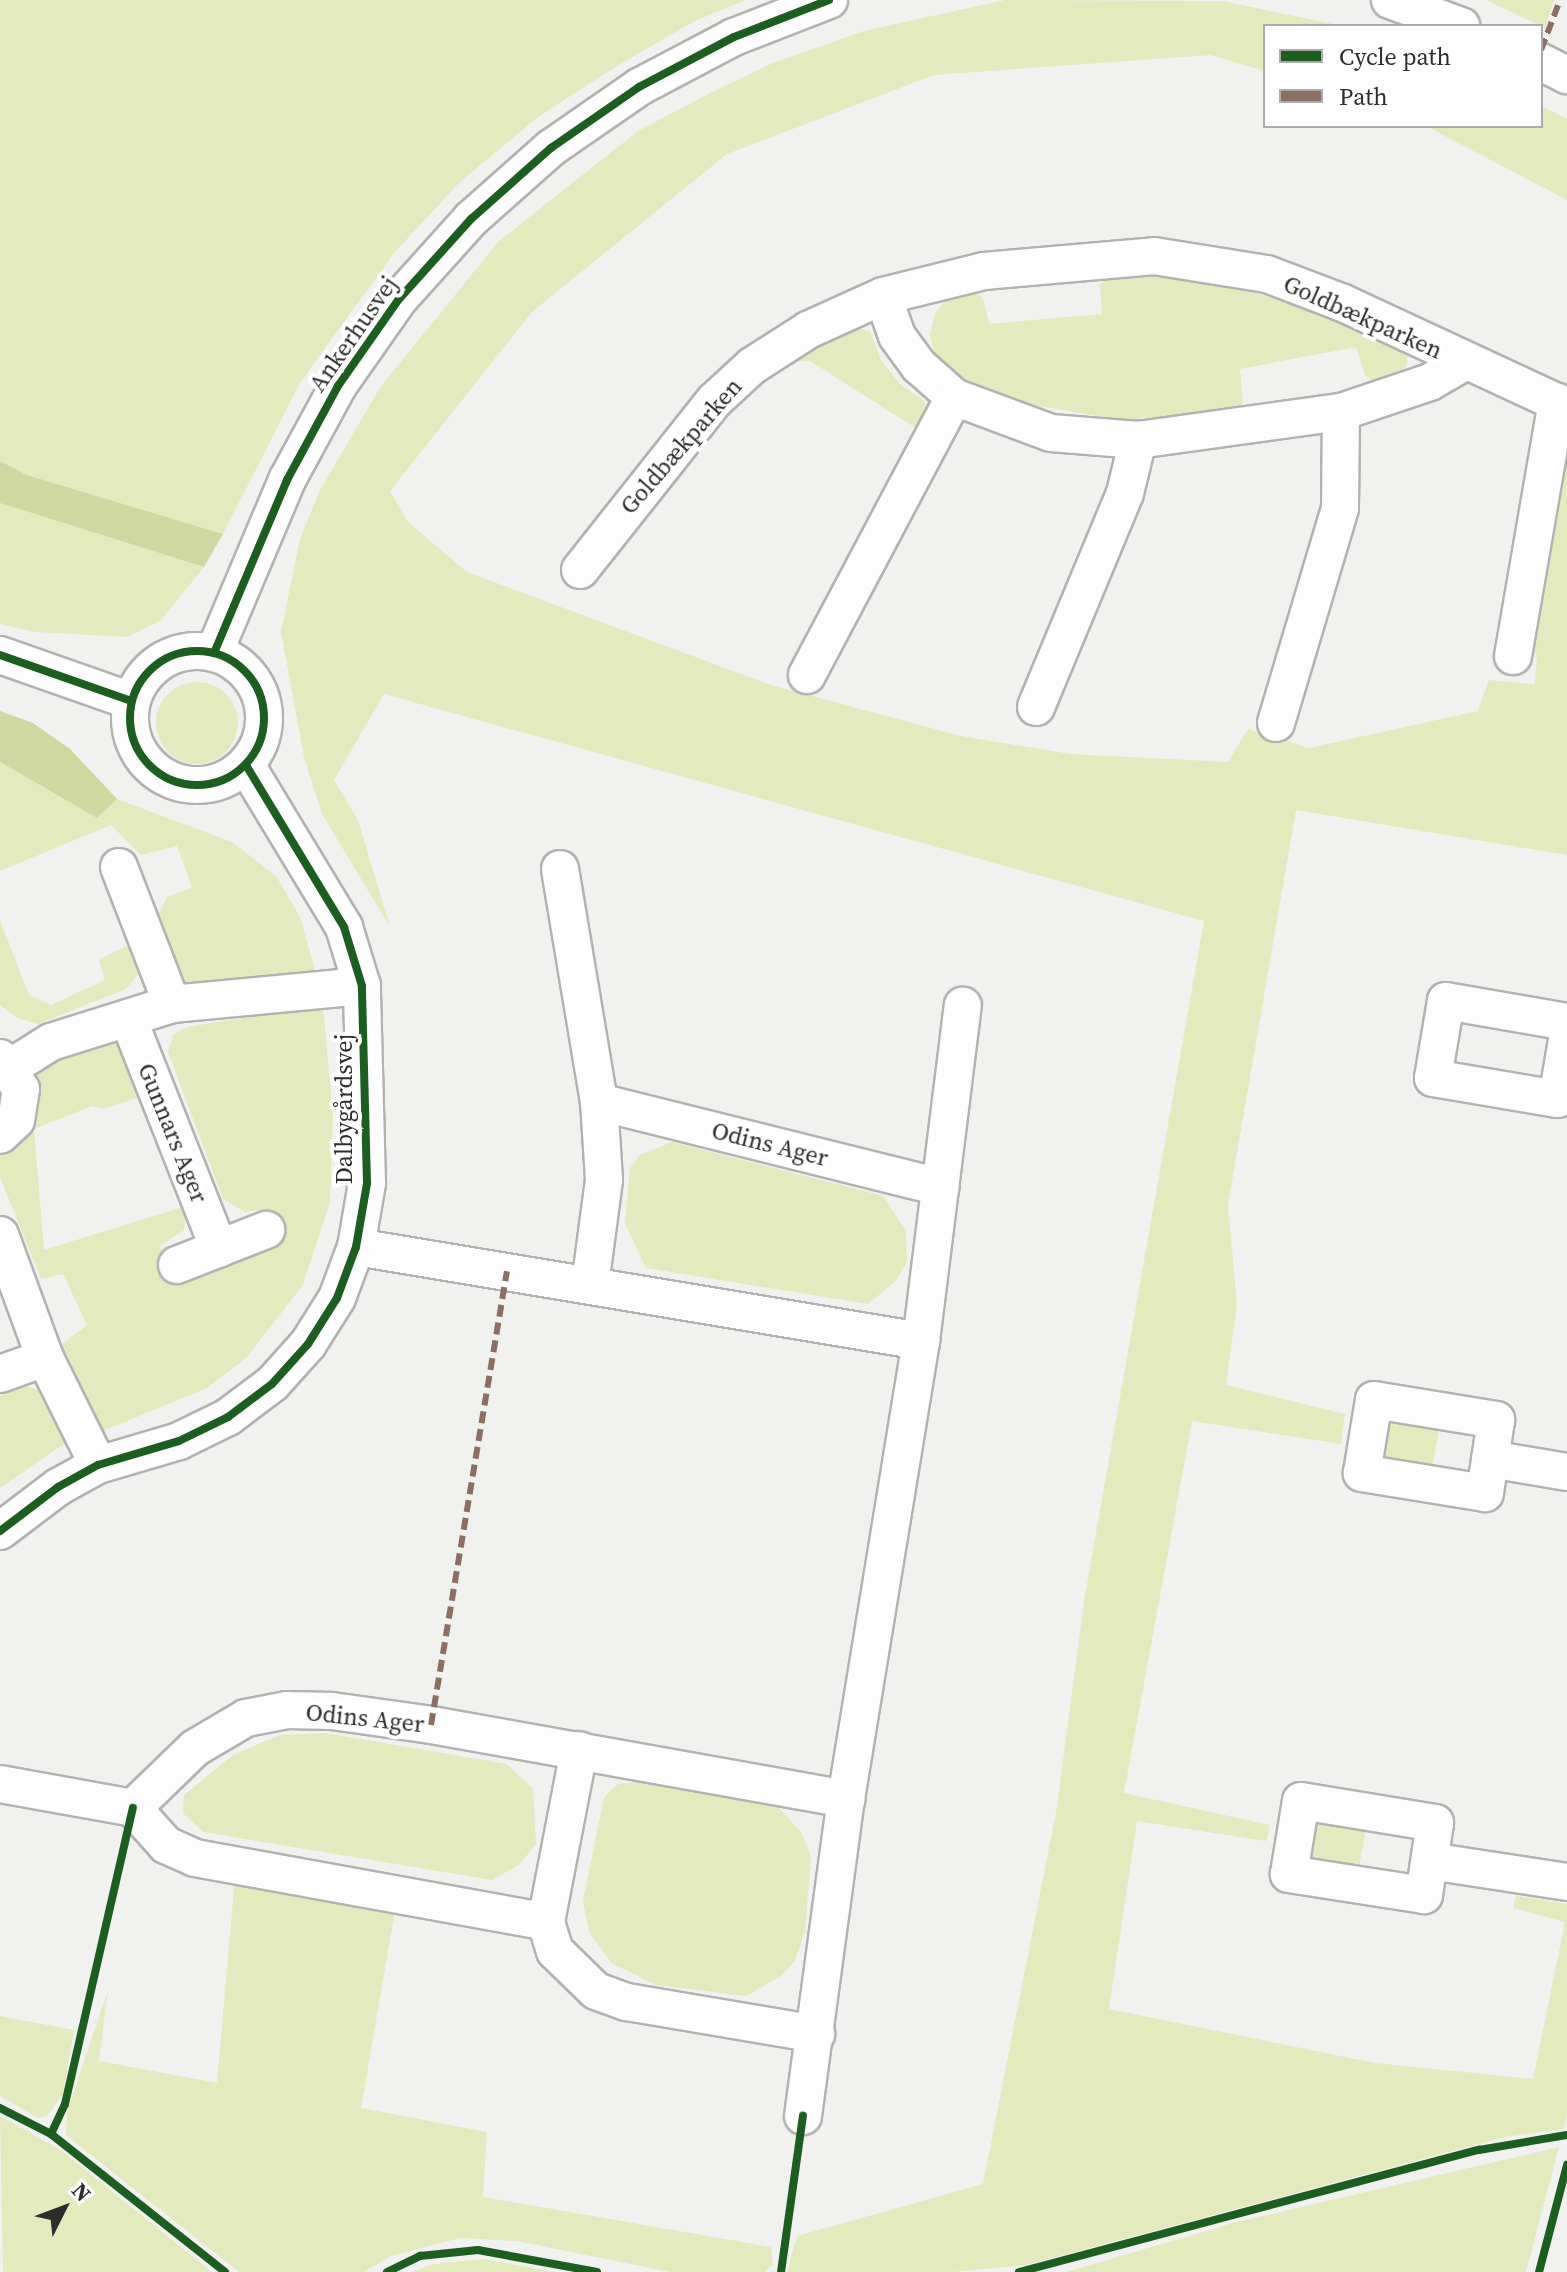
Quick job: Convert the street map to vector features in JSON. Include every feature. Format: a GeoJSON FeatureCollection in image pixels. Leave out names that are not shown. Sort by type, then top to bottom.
{"type":"FeatureCollection","features":[{"type":"Feature","properties":{"kind":"street","name":"Ankerhusvej"},"geometry":{"type":"LineString","coordinates":[[214,653],[287,480],[338,386],[399,299],[471,219],[551,148],[639,87],[734,37],[829,0]]}},
{"type":"Feature","properties":{"kind":"street"},"geometry":{"type":"LineString","coordinates":[[1390,0],[1456,24]]}},
{"type":"Feature","properties":{"kind":"street"},"geometry":{"type":"LineString","coordinates":[[1543,63],[1567,75]]}},
{"type":"Feature","properties":{"kind":"street","name":"Goldbækparken"},"geometry":{"type":"LineString","coordinates":[[580,570],[714,401],[752,366],[808,330],[883,296],[998,269],[1154,256],[1267,274],[1343,303],[1464,362],[1562,404],[1513,656]]}},
{"type":"Feature","properties":{"kind":"street","name":"Goldbækparken"},"geometry":{"type":"LineString","coordinates":[[883,296],[897,336],[919,366],[954,397],[1051,433],[1138,440],[1341,412],[1430,382],[1464,362]]}},
{"type":"Feature","properties":{"kind":"street"},"geometry":{"type":"LineString","coordinates":[[807,675],[954,397]]}},
{"type":"Feature","properties":{"kind":"street"},"geometry":{"type":"LineString","coordinates":[[1276,723],[1340,508],[1341,412]]}},
{"type":"Feature","properties":{"kind":"street"},"geometry":{"type":"LineString","coordinates":[[1036,707],[1125,493],[1138,440]]}},
{"type":"Feature","properties":{"kind":"street"},"geometry":{"type":"LineString","coordinates":[[214,653],[232,661],[259,690],[263,730],[246,765],[207,785],[163,778],[134,744],[131,701],[147,673],[172,655],[214,653]]}},
{"type":"Feature","properties":{"kind":"street"},"geometry":{"type":"LineString","coordinates":[[0,655],[131,701]]}},
{"type":"Feature","properties":{"kind":"street","name":"Dalbygårdsvej"},"geometry":{"type":"LineString","coordinates":[[0,1531],[58,1487],[98,1465],[179,1441],[228,1417],[272,1384],[315,1333],[337,1298],[356,1247],[367,1183],[362,986],[344,927],[246,765]]}},
{"type":"Feature","properties":{"kind":"street"},"geometry":{"type":"LineString","coordinates":[[119,867],[172,1004]]}},
{"type":"Feature","properties":{"kind":"street"},"geometry":{"type":"LineString","coordinates":[[560,869],[599,1102],[604,1180],[590,1285]]}},
{"type":"Feature","properties":{"kind":"street"},"geometry":{"type":"LineString","coordinates":[[0,1135],[16,1120],[21,1089],[5,1063],[51,1042],[172,1004],[362,986]]}},
{"type":"Feature","properties":{"kind":"street"},"geometry":{"type":"LineString","coordinates":[[1566,1055],[1557,1099],[1433,1078],[1446,1001],[1567,1022]]}},
{"type":"Feature","properties":{"kind":"street"},"geometry":{"type":"LineString","coordinates":[[803,2116],[846,1799],[921,1341],[963,1006]]}},
{"type":"Feature","properties":{"kind":"street","name":"Gunnars Ager"},"geometry":{"type":"LineString","coordinates":[[128,1018],[219,1249]]}},
{"type":"Feature","properties":{"kind":"street","name":"Odins Ager"},"geometry":{"type":"LineString","coordinates":[[599,1102],[941,1187]]}},
{"type":"Feature","properties":{"kind":"street"},"geometry":{"type":"LineString","coordinates":[[177,1265],[266,1230]]}},
{"type":"Feature","properties":{"kind":"street"},"geometry":{"type":"LineString","coordinates":[[0,1235],[45,1358],[98,1465]]}},
{"type":"Feature","properties":{"kind":"street"},"geometry":{"type":"LineString","coordinates":[[356,1247],[921,1341]]}},
{"type":"Feature","properties":{"kind":"street"},"geometry":{"type":"LineString","coordinates":[[0,1374],[45,1358]]}},
{"type":"Feature","properties":{"kind":"street"},"geometry":{"type":"LineString","coordinates":[[1490,1459],[1567,1472]]}},
{"type":"Feature","properties":{"kind":"street","name":"Odins Ager"},"geometry":{"type":"LineString","coordinates":[[133,1808],[195,1748],[246,1718],[287,1710],[332,1711],[579,1750],[846,1799]]}},
{"type":"Feature","properties":{"kind":"street"},"geometry":{"type":"LineString","coordinates":[[579,1750],[546,1922],[555,1951],[596,1991],[627,2002],[816,2034]]}},
{"type":"Feature","properties":{"kind":"street"},"geometry":{"type":"LineString","coordinates":[[0,1784],[133,1808],[166,1845],[195,1858],[546,1922]]}},
{"type":"Feature","properties":{"kind":"street"},"geometry":{"type":"LineString","coordinates":[[1430,1861],[1567,1882]]}},
{"type":"Feature","properties":{"kind":"green space"},"geometry":{"type":"Polygon","coordinates":[[[0,0],[746,0],[695,21],[620,64],[538,117],[460,182],[394,253],[300,383],[223,534],[27,475],[0,461],[0,0]]]}},
{"type":"Feature","properties":{"kind":"green space"},"geometry":{"type":"Polygon","coordinates":[[[1005,0],[1222,1],[1333,24],[1263,24],[1263,70],[1210,55],[934,75],[727,154],[532,312],[390,491],[408,522],[467,572],[771,685],[961,736],[1070,754],[1228,762],[1248,729],[1309,748],[1478,711],[1489,680],[1535,684],[1537,656],[1523,635],[1567,434],[1567,855],[1296,810],[1228,1205],[1237,1304],[1226,1385],[1345,1414],[1341,1444],[1192,1421],[1124,1793],[1270,1825],[1266,1841],[1137,1821],[1109,2009],[1375,2063],[1533,2079],[1565,1922],[1513,1908],[1516,1896],[1567,1904],[1567,2113],[1564,2129],[1505,2137],[1026,2265],[953,2272],[787,2272],[797,2236],[983,2184],[1057,1807],[1084,1601],[1204,921],[384,694],[334,780],[358,820],[390,927],[322,814],[304,757],[281,632],[300,539],[319,492],[381,386],[499,241],[638,131],[773,63],[864,31],[1005,0]]]}},
{"type":"Feature","properties":{"kind":"green space"},"geometry":{"type":"Polygon","coordinates":[[[1486,0],[1554,0],[1545,28],[1543,24],[1537,24],[1486,0]]]}},
{"type":"Feature","properties":{"kind":"green space"},"geometry":{"type":"Polygon","coordinates":[[[1543,107],[1567,119],[1567,200],[1430,128],[1543,128],[1543,107]]]}},
{"type":"Feature","properties":{"kind":"green space"},"geometry":{"type":"Polygon","coordinates":[[[1114,273],[1219,284],[1349,317],[1408,352],[1406,366],[1400,374],[1371,380],[1365,375],[1356,347],[1240,369],[1243,402],[1235,411],[1121,420],[1010,401],[949,376],[935,359],[930,335],[935,313],[950,295],[969,289],[983,298],[989,324],[1102,314],[1100,285],[1114,273]]]}},
{"type":"Feature","properties":{"kind":"green space"},"geometry":{"type":"Polygon","coordinates":[[[846,326],[870,331],[881,360],[901,385],[923,400],[929,414],[922,432],[810,361],[780,362],[846,326]]]}},
{"type":"Feature","properties":{"kind":"green space"},"geometry":{"type":"Polygon","coordinates":[[[0,461],[27,475],[223,534],[204,567],[0,503],[0,461]]]}},
{"type":"Feature","properties":{"kind":"green space"},"geometry":{"type":"Polygon","coordinates":[[[0,503],[204,567],[161,620],[127,637],[35,632],[0,624],[0,503]]]}},
{"type":"Feature","properties":{"kind":"green space"},"geometry":{"type":"Polygon","coordinates":[[[197,682],[213,685],[226,694],[235,707],[238,723],[235,739],[226,752],[213,761],[197,764],[181,761],[168,752],[159,739],[156,723],[159,707],[168,694],[181,685],[197,682]]]}},
{"type":"Feature","properties":{"kind":"green space"},"geometry":{"type":"Polygon","coordinates":[[[0,711],[33,723],[70,749],[117,799],[97,818],[0,762],[0,711]]]}},
{"type":"Feature","properties":{"kind":"green space"},"geometry":{"type":"Polygon","coordinates":[[[0,762],[97,818],[117,799],[232,842],[276,876],[300,917],[316,973],[193,990],[174,976],[158,916],[167,897],[192,888],[177,846],[141,855],[111,825],[0,871],[0,762]]]}},
{"type":"Feature","properties":{"kind":"green space"},"geometry":{"type":"Polygon","coordinates":[[[0,920],[29,995],[51,1005],[105,980],[99,960],[128,945],[138,974],[126,989],[38,1024],[17,1018],[0,1005],[0,920]]]}},
{"type":"Feature","properties":{"kind":"green space"},"geometry":{"type":"Polygon","coordinates":[[[323,1005],[333,1116],[330,1203],[303,1285],[246,1358],[207,1388],[103,1431],[62,1344],[87,1325],[63,1274],[41,1279],[0,1177],[0,1154],[20,1136],[39,1072],[53,1058],[105,1035],[118,1041],[146,1095],[103,1109],[92,1106],[34,1129],[44,1250],[186,1206],[184,1230],[160,1246],[173,1278],[277,1238],[264,1209],[245,1212],[223,1199],[168,1052],[173,1035],[187,1027],[323,1005]]]}},
{"type":"Feature","properties":{"kind":"green space"},"geometry":{"type":"Polygon","coordinates":[[[672,1142],[883,1196],[906,1231],[907,1262],[896,1281],[868,1304],[646,1268],[625,1224],[630,1168],[640,1155],[672,1142]]]}},
{"type":"Feature","properties":{"kind":"green space"},"geometry":{"type":"Polygon","coordinates":[[[23,1385],[46,1393],[67,1442],[0,1488],[0,1388],[23,1385]]]}},
{"type":"Feature","properties":{"kind":"green space"},"geometry":{"type":"Polygon","coordinates":[[[1388,1419],[1439,1428],[1431,1473],[1380,1464],[1388,1419]]]}},
{"type":"Feature","properties":{"kind":"green space"},"geometry":{"type":"Polygon","coordinates":[[[325,1733],[507,1764],[533,1789],[536,1844],[519,1865],[492,1880],[203,1832],[183,1813],[184,1795],[233,1755],[280,1735],[325,1733]]]}},
{"type":"Feature","properties":{"kind":"green space"},"geometry":{"type":"Polygon","coordinates":[[[645,1781],[778,1807],[801,1832],[811,1856],[805,1931],[795,1961],[781,1976],[746,1996],[656,1985],[611,1963],[589,1932],[583,1901],[604,1797],[618,1784],[645,1781]]]}},
{"type":"Feature","properties":{"kind":"green space"},"geometry":{"type":"Polygon","coordinates":[[[1317,1818],[1366,1827],[1358,1872],[1309,1863],[1317,1818]]]}},
{"type":"Feature","properties":{"kind":"green space"},"geometry":{"type":"Polygon","coordinates":[[[235,1877],[396,1905],[361,2108],[487,2132],[483,2197],[771,2247],[773,2265],[764,2272],[670,2272],[517,2241],[460,2238],[391,2256],[364,2272],[239,2272],[66,2135],[67,2113],[108,1990],[99,2061],[217,2083],[235,1877]]]}},
{"type":"Feature","properties":{"kind":"green space"},"geometry":{"type":"Polygon","coordinates":[[[0,2016],[74,2030],[63,2094],[47,2116],[38,2118],[0,2096],[0,2016]]]}},
{"type":"Feature","properties":{"kind":"green space"},"geometry":{"type":"Polygon","coordinates":[[[0,2116],[62,2151],[212,2272],[3,2272],[0,2116]]]}},
{"type":"Feature","properties":{"kind":"green space"},"geometry":{"type":"Polygon","coordinates":[[[1559,2147],[1526,2272],[1066,2272],[1237,2222],[1559,2147]]]}},
{"type":"Feature","properties":{"kind":"green space"},"geometry":{"type":"Polygon","coordinates":[[[483,2259],[556,2272],[412,2272],[433,2264],[483,2259]]]}},
{"type":"Feature","properties":{"kind":"marked path"},"geometry":{"type":"LineString","coordinates":[[1543,45],[1560,0]]}},
{"type":"Feature","properties":{"kind":"marked path"},"geometry":{"type":"LineString","coordinates":[[431,1725],[507,1271]]}},
{"type":"Feature","properties":{"kind":"cycle path"},"geometry":{"type":"LineString","coordinates":[[214,653],[287,480],[338,386],[399,299],[471,219],[551,148],[639,87],[734,37],[829,0]]}},
{"type":"Feature","properties":{"kind":"cycle path"},"geometry":{"type":"LineString","coordinates":[[197,651],[223,656],[245,670],[259,692],[264,718],[259,744],[245,766],[223,780],[197,785],[171,780],[149,766],[135,744],[130,718],[135,692],[149,670],[171,656],[197,651]]}},
{"type":"Feature","properties":{"kind":"cycle path"},"geometry":{"type":"LineString","coordinates":[[0,655],[131,701]]}},
{"type":"Feature","properties":{"kind":"cycle path"},"geometry":{"type":"LineString","coordinates":[[0,1531],[58,1487],[98,1465],[179,1441],[228,1417],[272,1384],[308,1344],[337,1298],[356,1247],[367,1183],[362,986],[344,927],[246,765]]}},
{"type":"Feature","properties":{"kind":"cycle path"},"geometry":{"type":"LineString","coordinates":[[51,2134],[65,2104],[133,1808]]}},
{"type":"Feature","properties":{"kind":"cycle path"},"geometry":{"type":"LineString","coordinates":[[0,2108],[51,2134],[225,2272]]}},
{"type":"Feature","properties":{"kind":"cycle path"},"geometry":{"type":"LineString","coordinates":[[781,2272],[803,2116]]}},
{"type":"Feature","properties":{"kind":"cycle path"},"geometry":{"type":"LineString","coordinates":[[1019,2272],[1479,2150],[1567,2135]]}},
{"type":"Feature","properties":{"kind":"cycle path"},"geometry":{"type":"LineString","coordinates":[[1539,2272],[1567,2165]]}},
{"type":"Feature","properties":{"kind":"cycle path"},"geometry":{"type":"LineString","coordinates":[[387,2272],[420,2256],[478,2250],[597,2272]]}}]}
